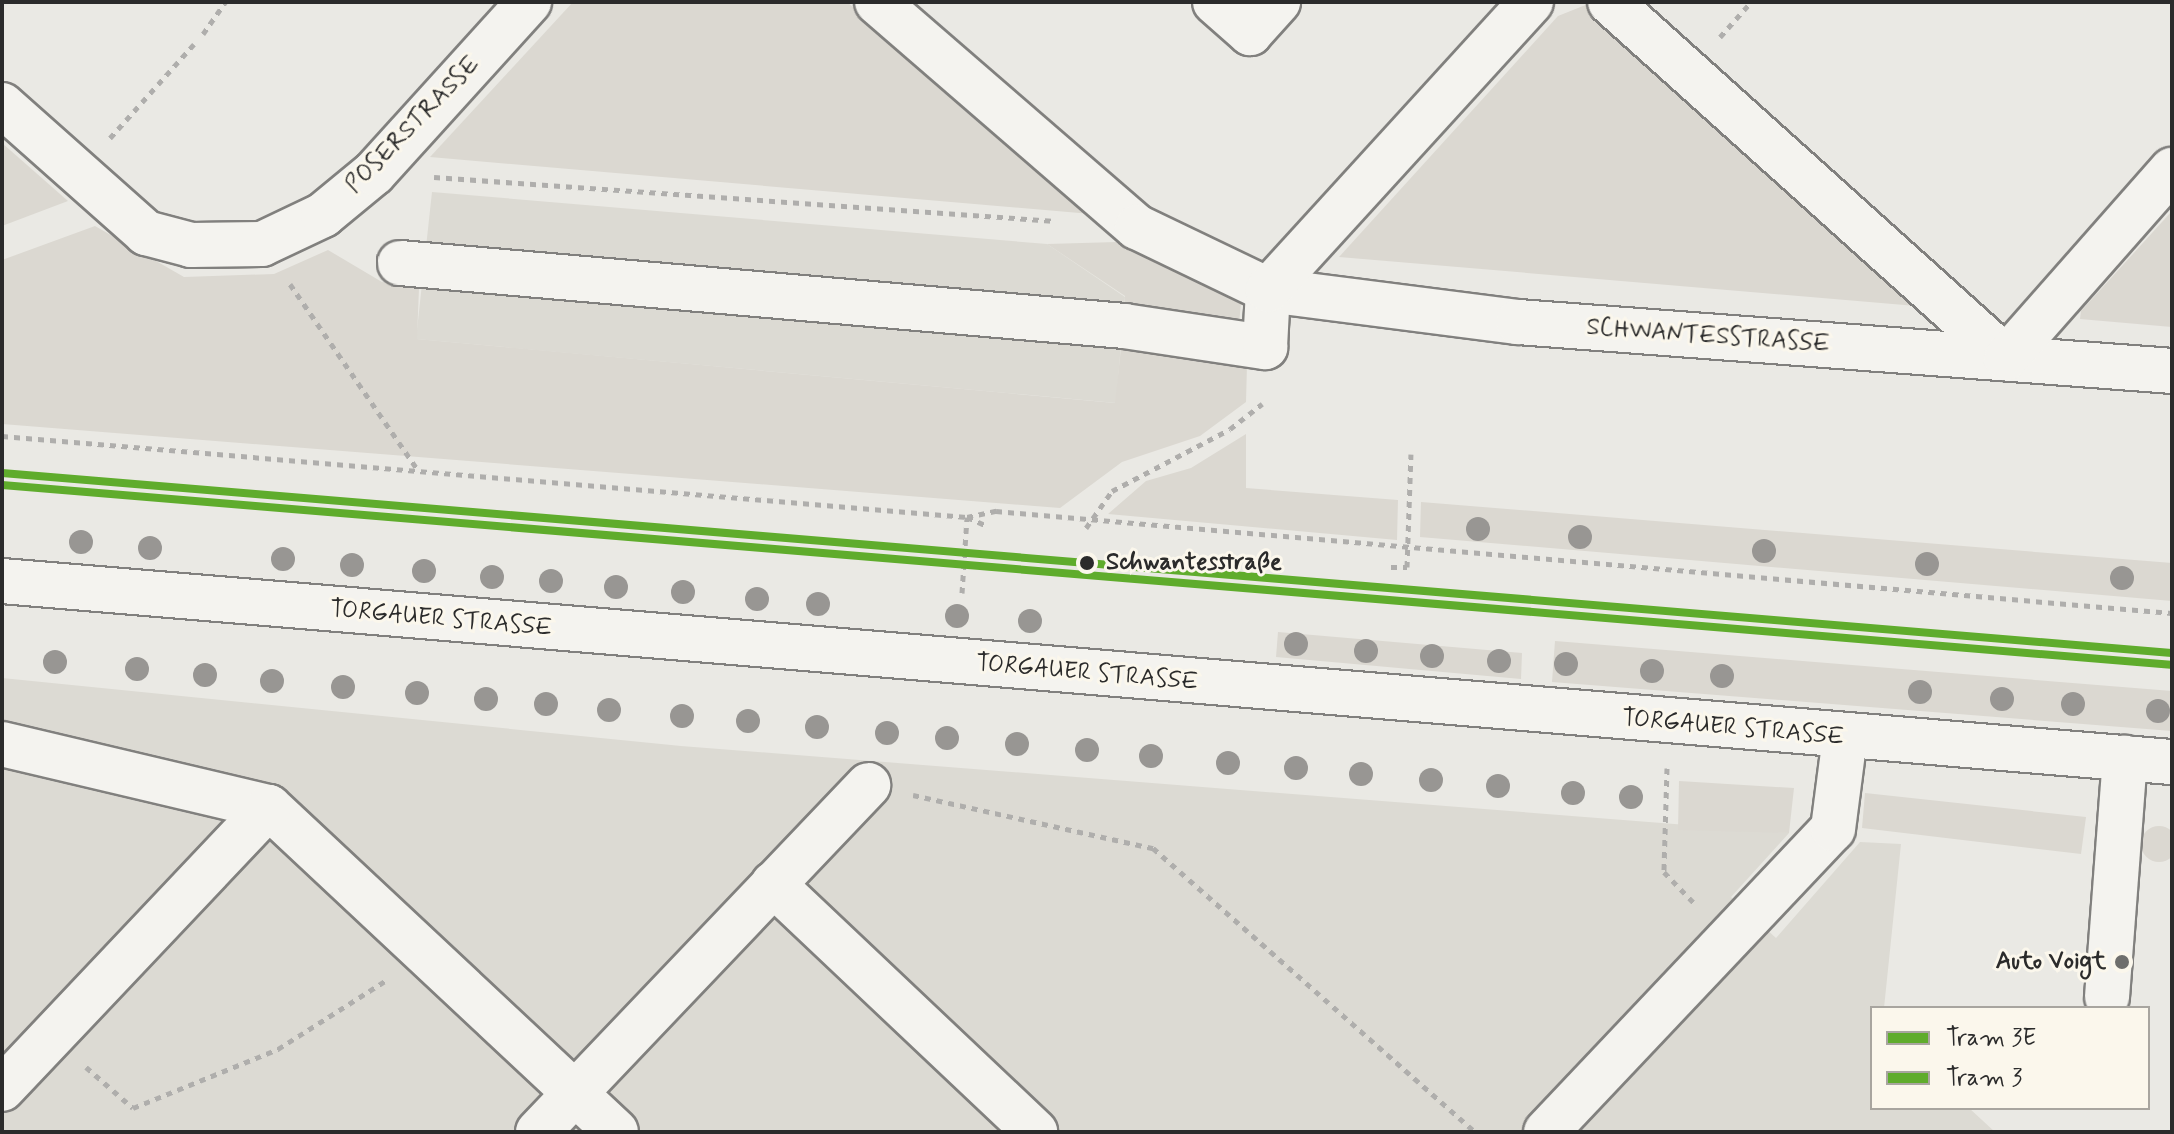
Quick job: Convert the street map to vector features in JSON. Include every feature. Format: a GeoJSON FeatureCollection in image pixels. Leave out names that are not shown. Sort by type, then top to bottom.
{"type":"FeatureCollection","features":[{"type":"Feature","properties":{"kind":"street","name":"POSERSTRASSE"},"geometry":{"type":"LineString","coordinates":[[2,105],[146,233],[191,245],[262,244],[323,215],[374,173],[529,2]]}},
{"type":"Feature","properties":{"kind":"street","name":"SCHWANTESSTRASSE"},"geometry":{"type":"LineString","coordinates":[[877,2],[1137,227],[1268,290],[1518,322],[2172,371]]}},
{"type":"Feature","properties":{"kind":"street"},"geometry":{"type":"LineString","coordinates":[[1215,2],[1250,33],[1278,2]]}},
{"type":"Feature","properties":{"kind":"street"},"geometry":{"type":"LineString","coordinates":[[400,263],[1124,326],[1265,347],[1268,290],[1531,2]]}},
{"type":"Feature","properties":{"kind":"street"},"geometry":{"type":"LineString","coordinates":[[1610,2],[2006,358],[2172,170]]}},
{"type":"Feature","properties":{"kind":"street","name":"TORGAUER STRASSE"},"geometry":{"type":"LineString","coordinates":[[2,581],[2172,762]]}},
{"type":"Feature","properties":{"kind":"street"},"geometry":{"type":"LineString","coordinates":[[1546,1132],[1833,829],[1845,736]]}},
{"type":"Feature","properties":{"kind":"street"},"geometry":{"type":"LineString","coordinates":[[2,744],[269,807],[616,1132]]}},
{"type":"Feature","properties":{"kind":"street"},"geometry":{"type":"LineString","coordinates":[[2107,997],[2125,758]]}},
{"type":"Feature","properties":{"kind":"street"},"geometry":{"type":"LineString","coordinates":[[538,1132],[868,785]]}},
{"type":"Feature","properties":{"kind":"street"},"geometry":{"type":"LineString","coordinates":[[2,1089],[269,807]]}},
{"type":"Feature","properties":{"kind":"street"},"geometry":{"type":"LineString","coordinates":[[773,884],[1035,1132]]}},
{"type":"Feature","properties":{"kind":"path"},"geometry":{"type":"LineString","coordinates":[[203,34],[225,2]]}},
{"type":"Feature","properties":{"kind":"path"},"geometry":{"type":"LineString","coordinates":[[99,150],[194,44]]}},
{"type":"Feature","properties":{"kind":"path"},"geometry":{"type":"LineString","coordinates":[[374,173],[1137,227]]}},
{"type":"Feature","properties":{"kind":"path"},"geometry":{"type":"LineString","coordinates":[[262,244],[417,469]]}},
{"type":"Feature","properties":{"kind":"path"},"geometry":{"type":"LineString","coordinates":[[1086,528],[1112,491],[1219,436],[1262,404]]}},
{"type":"Feature","properties":{"kind":"path"},"geometry":{"type":"LineString","coordinates":[[2,436],[967,517],[996,511],[2172,613]]}},
{"type":"Feature","properties":{"kind":"path"},"geometry":{"type":"LineString","coordinates":[[1391,567],[1407,567],[1411,454]]}},
{"type":"Feature","properties":{"kind":"path"},"geometry":{"type":"LineString","coordinates":[[967,517],[985,525]]}},
{"type":"Feature","properties":{"kind":"path"},"geometry":{"type":"LineString","coordinates":[[962,593],[967,517]]}},
{"type":"Feature","properties":{"kind":"path"},"geometry":{"type":"LineString","coordinates":[[1667,763],[1664,872],[1729,939]]}},
{"type":"Feature","properties":{"kind":"path"},"geometry":{"type":"LineString","coordinates":[[868,785],[1153,848],[1475,1132]]}},
{"type":"Feature","properties":{"kind":"path"},"geometry":{"type":"LineString","coordinates":[[51,1037],[133,1108],[278,1049],[427,955]]}},
{"type":"Feature","properties":{"kind":"shaded area"},"geometry":{"type":"Polygon","coordinates":[[[573,2],[847,2],[1091,214],[430,157],[573,2]]]}},
{"type":"Feature","properties":{"kind":"shaded area"},"geometry":{"type":"Polygon","coordinates":[[[1593,2],[1928,307],[1339,257],[1558,16],[1593,2]]]}},
{"type":"Feature","properties":{"kind":"shaded area"},"geometry":{"type":"Polygon","coordinates":[[[2,143],[68,201],[2,226],[2,143]]]}},
{"type":"Feature","properties":{"kind":"shaded area"},"geometry":{"type":"Polygon","coordinates":[[[432,192],[1047,244],[1125,297],[1116,403],[416,339],[432,192]]]}},
{"type":"Feature","properties":{"kind":"shaded area"},"geometry":{"type":"Polygon","coordinates":[[[2172,211],[2172,327],[2080,319],[2081,311],[2172,211]]]}},
{"type":"Feature","properties":{"kind":"shaded area"},"geometry":{"type":"Polygon","coordinates":[[[95,226],[184,277],[274,274],[328,250],[382,282],[419,288],[417,339],[1115,403],[1121,348],[1247,365],[1246,402],[1200,436],[1122,462],[1060,508],[2,424],[2,260],[95,226]]]}},
{"type":"Feature","properties":{"kind":"shaded area"},"geometry":{"type":"Polygon","coordinates":[[[1117,242],[1241,303],[1239,324],[1125,305],[1125,296],[1047,244],[1117,242]]]}},
{"type":"Feature","properties":{"kind":"shaded area"},"geometry":{"type":"Polygon","coordinates":[[[1246,434],[1246,488],[1398,500],[1397,540],[1108,514],[1146,481],[1191,468],[1246,434]]]}},
{"type":"Feature","properties":{"kind":"shaded area"},"geometry":{"type":"Polygon","coordinates":[[[1421,502],[2172,563],[2172,601],[1420,537],[1421,502]]]}},
{"type":"Feature","properties":{"kind":"shaded area"},"geometry":{"type":"Polygon","coordinates":[[[1278,632],[1522,653],[1521,679],[1276,657],[1278,632]]]}},
{"type":"Feature","properties":{"kind":"shaded area"},"geometry":{"type":"Polygon","coordinates":[[[1555,641],[2172,691],[2172,731],[1552,682],[1555,641]]]}},
{"type":"Feature","properties":{"kind":"shaded area"},"geometry":{"type":"Polygon","coordinates":[[[2,678],[681,746],[1789,833],[1731,897],[1776,938],[1860,842],[1901,844],[1884,1006],[1870,1006],[1870,1110],[1971,1110],[1995,1132],[2,1132],[2,678]]]}},
{"type":"Feature","properties":{"kind":"shaded area"},"geometry":{"type":"Polygon","coordinates":[[[1679,781],[1794,788],[1789,833],[1678,830],[1679,781]]]}},
{"type":"Feature","properties":{"kind":"shaded area"},"geometry":{"type":"Polygon","coordinates":[[[1865,793],[2086,817],[2081,854],[1862,828],[1865,793]]]}},
{"type":"Feature","properties":{"kind":"shaded area"},"geometry":{"type":"Polygon","coordinates":[[[2159,826],[2175,837],[2175,851],[2171,856],[2159,862],[2147,856],[2141,844],[2147,832],[2159,826]]]}},
{"type":"Feature","properties":{"kind":"tram line","name":"3E"},"geometry":{"type":"LineString","coordinates":[[2,473],[2172,653]]}},
{"type":"Feature","properties":{"kind":"tram line","name":"3"},"geometry":{"type":"LineString","coordinates":[[2,485],[2171,665]]}},
{"type":"Feature","properties":{"kind":"place","name":"Schwantesstraße"},"geometry":{"type":"Point","coordinates":[1087,563]}},
{"type":"Feature","properties":{"kind":"place","name":"Auto Voigt"},"geometry":{"type":"Point","coordinates":[2122,962]}}]}
